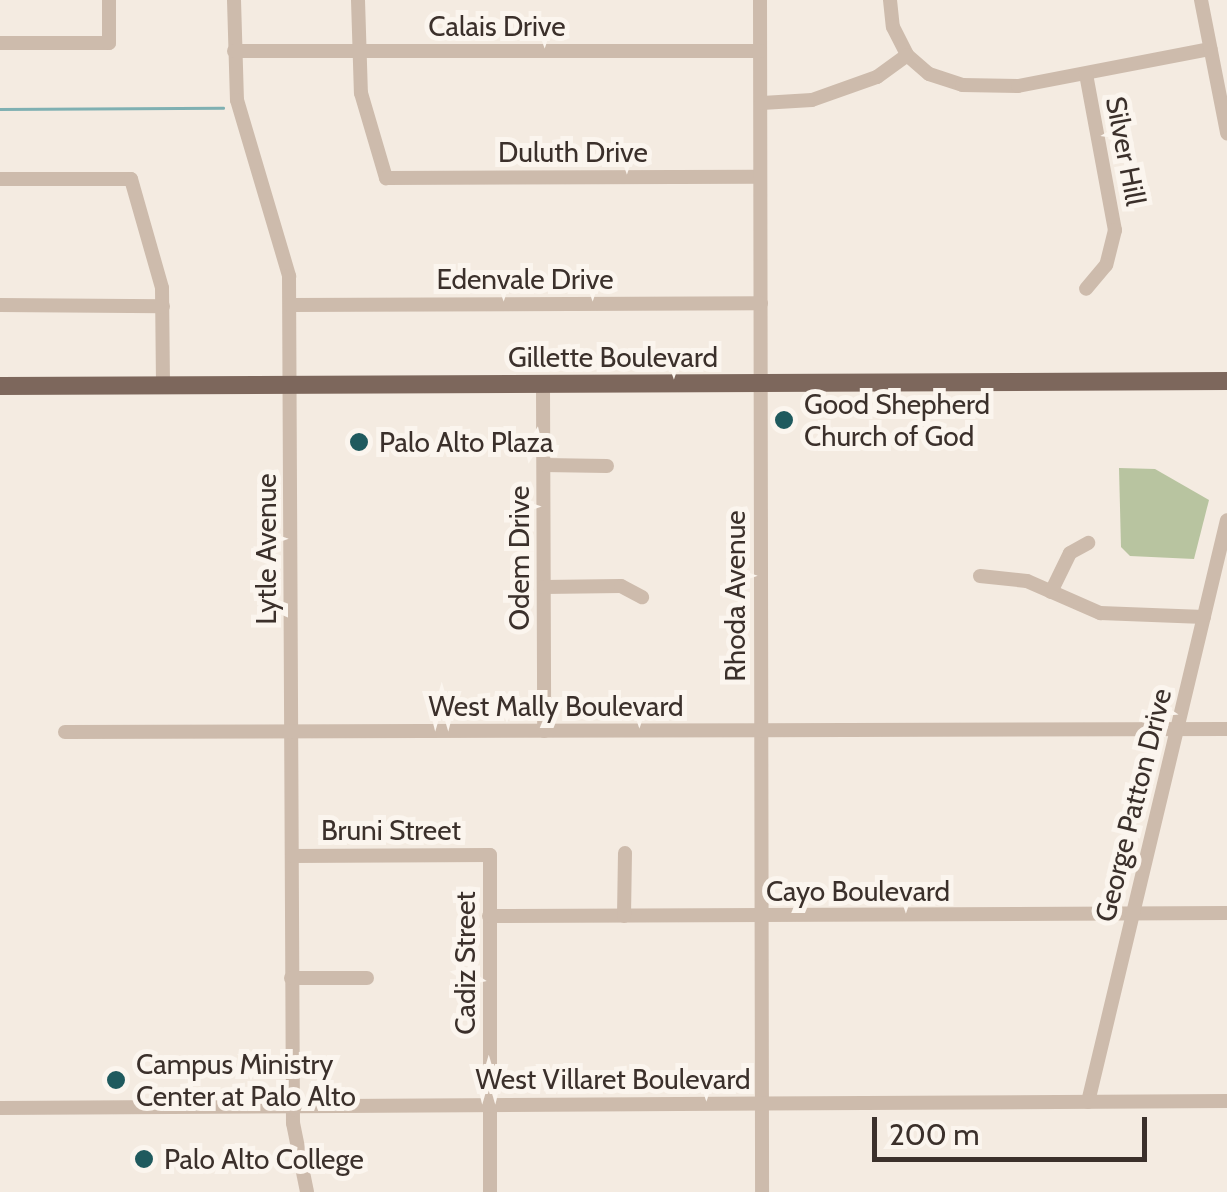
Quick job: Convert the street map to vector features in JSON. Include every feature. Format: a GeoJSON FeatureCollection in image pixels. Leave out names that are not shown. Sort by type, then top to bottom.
{"type":"FeatureCollection","features":[{"type":"Feature","properties":{"kind":"main road","name":"Gillette Boulevard"},"geometry":{"type":"LineString","coordinates":[[0,386],[1227,382]]}},
{"type":"Feature","properties":{"kind":"street"},"geometry":{"type":"LineString","coordinates":[[0,43],[109,43],[108,0]]}},
{"type":"Feature","properties":{"kind":"street","name":"Lytle Avenue"},"geometry":{"type":"LineString","coordinates":[[234,0],[237,100],[285,258],[290,305],[293,1105],[297,1162],[307,1192]]}},
{"type":"Feature","properties":{"kind":"street"},"geometry":{"type":"LineString","coordinates":[[358,0],[358,51]]}},
{"type":"Feature","properties":{"kind":"street","name":"Rhoda Avenue"},"geometry":{"type":"LineString","coordinates":[[760,0],[762,1192]]}},
{"type":"Feature","properties":{"kind":"street"},"geometry":{"type":"LineString","coordinates":[[890,0],[893,27],[908,55],[930,74],[962,85],[1018,86],[1210,49]]}},
{"type":"Feature","properties":{"kind":"street"},"geometry":{"type":"LineString","coordinates":[[1200,0],[1227,133]]}},
{"type":"Feature","properties":{"kind":"street","name":"Duluth Drive"},"geometry":{"type":"LineString","coordinates":[[358,51],[361,93],[386,178],[760,177]]}},
{"type":"Feature","properties":{"kind":"street","name":"Calais Drive"},"geometry":{"type":"LineString","coordinates":[[234,52],[760,51]]}},
{"type":"Feature","properties":{"kind":"street"},"geometry":{"type":"LineString","coordinates":[[760,103],[812,100],[877,77],[908,55]]}},
{"type":"Feature","properties":{"kind":"street","name":"Silver Hill"},"geometry":{"type":"LineString","coordinates":[[1086,74],[1115,230],[1106,265],[1086,289]]}},
{"type":"Feature","properties":{"kind":"street"},"geometry":{"type":"LineString","coordinates":[[0,179],[131,179],[163,306],[163,386]]}},
{"type":"Feature","properties":{"kind":"street","name":"Edenvale Drive"},"geometry":{"type":"LineString","coordinates":[[290,305],[761,302]]}},
{"type":"Feature","properties":{"kind":"street"},"geometry":{"type":"LineString","coordinates":[[0,305],[163,306]]}},
{"type":"Feature","properties":{"kind":"street","name":"Odem Drive"},"geometry":{"type":"LineString","coordinates":[[543,386],[544,730]]}},
{"type":"Feature","properties":{"kind":"street"},"geometry":{"type":"LineString","coordinates":[[544,465],[607,466]]}},
{"type":"Feature","properties":{"kind":"street","name":"George Patton Drive"},"geometry":{"type":"LineString","coordinates":[[1088,1102],[1227,520]]}},
{"type":"Feature","properties":{"kind":"street"},"geometry":{"type":"LineString","coordinates":[[1051,592],[1070,553],[1088,543]]}},
{"type":"Feature","properties":{"kind":"street"},"geometry":{"type":"LineString","coordinates":[[980,576],[1016,578],[1120,616],[1204,617]]}},
{"type":"Feature","properties":{"kind":"street"},"geometry":{"type":"LineString","coordinates":[[544,586],[621,586],[642,597]]}},
{"type":"Feature","properties":{"kind":"street","name":"West Mally Boulevard"},"geometry":{"type":"LineString","coordinates":[[65,732],[1227,729]]}},
{"type":"Feature","properties":{"kind":"street"},"geometry":{"type":"LineString","coordinates":[[624,916],[625,853]]}},
{"type":"Feature","properties":{"kind":"street","name":"Bruni Street"},"geometry":{"type":"LineString","coordinates":[[292,856],[490,854]]}},
{"type":"Feature","properties":{"kind":"street","name":"Cadiz Street"},"geometry":{"type":"LineString","coordinates":[[490,854],[490,1192]]}},
{"type":"Feature","properties":{"kind":"street","name":"Cayo Boulevard"},"geometry":{"type":"LineString","coordinates":[[489,916],[1227,914]]}},
{"type":"Feature","properties":{"kind":"street"},"geometry":{"type":"LineString","coordinates":[[291,978],[367,978]]}},
{"type":"Feature","properties":{"kind":"street","name":"West Villaret Boulevard"},"geometry":{"type":"LineString","coordinates":[[0,1108],[1227,1101]]}},
{"type":"Feature","properties":{"kind":"green space"},"geometry":{"type":"Polygon","coordinates":[[[1119,468],[1155,469],[1209,500],[1194,559],[1130,556],[1121,547],[1119,468]]]}},
{"type":"Feature","properties":{"kind":"waterway"},"geometry":{"type":"LineString","coordinates":[[0,109],[223,108]]}},
{"type":"Feature","properties":{"kind":"place","name":"Good Shepherd Church of God"},"geometry":{"type":"Point","coordinates":[784,420]}},
{"type":"Feature","properties":{"kind":"place","name":"Palo Alto Plaza"},"geometry":{"type":"Point","coordinates":[359,442]}},
{"type":"Feature","properties":{"kind":"place","name":"Campus Ministry Center at Palo Alto"},"geometry":{"type":"Point","coordinates":[116,1080]}},
{"type":"Feature","properties":{"kind":"place","name":"Palo Alto College"},"geometry":{"type":"Point","coordinates":[144,1159]}}]}
